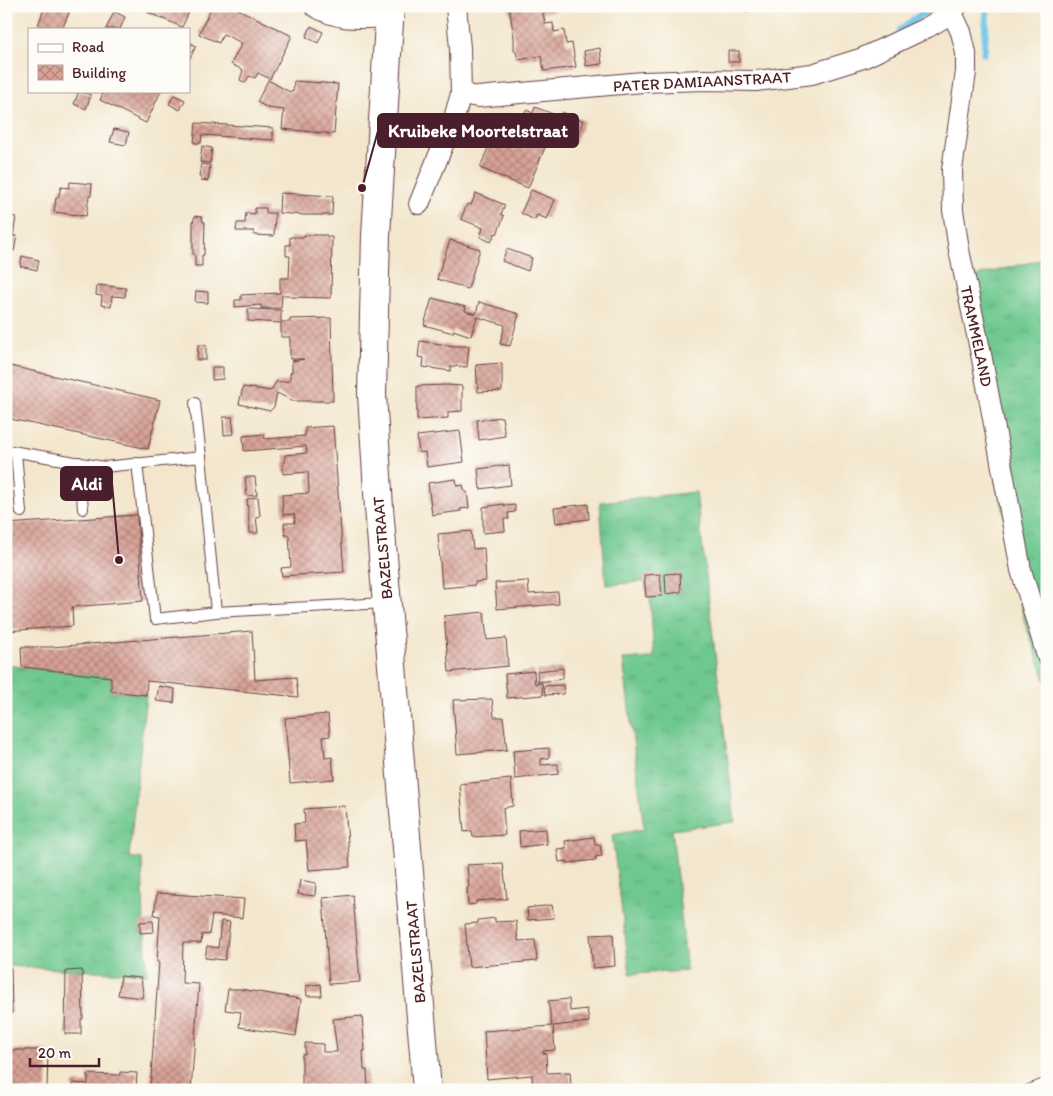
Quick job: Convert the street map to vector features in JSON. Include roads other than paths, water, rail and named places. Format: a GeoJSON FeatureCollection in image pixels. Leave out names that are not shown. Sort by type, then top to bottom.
{"type":"FeatureCollection","features":[{"type":"Feature","properties":{"kind":"main road","name":"BAZELSTRAAT"},"geometry":{"type":"LineString","coordinates":[[390,11],[376,235],[372,394],[387,603],[427,1090]]}},
{"type":"Feature","properties":{"kind":"street"},"geometry":{"type":"LineString","coordinates":[[314,6],[345,18],[356,19],[390,11]]}},
{"type":"Feature","properties":{"kind":"street"},"geometry":{"type":"LineString","coordinates":[[419,204],[454,118],[461,94],[460,48],[456,6]]}},
{"type":"Feature","properties":{"kind":"street","name":"PATER DAMIAANSTRAAT"},"geometry":{"type":"LineString","coordinates":[[461,94],[478,97],[643,82],[756,81],[812,74],[863,58],[928,27],[954,10]]}},
{"type":"Feature","properties":{"kind":"street","name":"TRAMMELAND"},"geometry":{"type":"LineString","coordinates":[[954,10],[966,53],[966,72],[952,170],[954,218],[1021,570],[1047,656]]}},
{"type":"Feature","properties":{"kind":"lane"},"geometry":{"type":"LineString","coordinates":[[195,404],[216,612]]}},
{"type":"Feature","properties":{"kind":"lane"},"geometry":{"type":"LineString","coordinates":[[20,512],[11,451],[104,467],[201,458]]}},
{"type":"Feature","properties":{"kind":"lane"},"geometry":{"type":"LineString","coordinates":[[79,462],[84,509]]}},
{"type":"Feature","properties":{"kind":"lane"},"geometry":{"type":"LineString","coordinates":[[137,464],[155,619],[216,612],[387,603]]}},
{"type":"Feature","properties":{"kind":"lane"},"geometry":{"type":"LineString","coordinates":[[1028,1090],[1047,1083]]}},
{"type":"Feature","properties":{"kind":"waterway"},"geometry":{"type":"LineString","coordinates":[[900,30],[932,6]]}},
{"type":"Feature","properties":{"kind":"waterway"},"geometry":{"type":"LineString","coordinates":[[984,53],[987,6]]}},
{"type":"Feature","properties":{"kind":"place","name":"Kruibeke Moortelstraat"},"geometry":{"type":"Point","coordinates":[362,188]}},
{"type":"Feature","properties":{"kind":"place","name":"Aldi"},"geometry":{"type":"Point","coordinates":[119,560]}}]}
